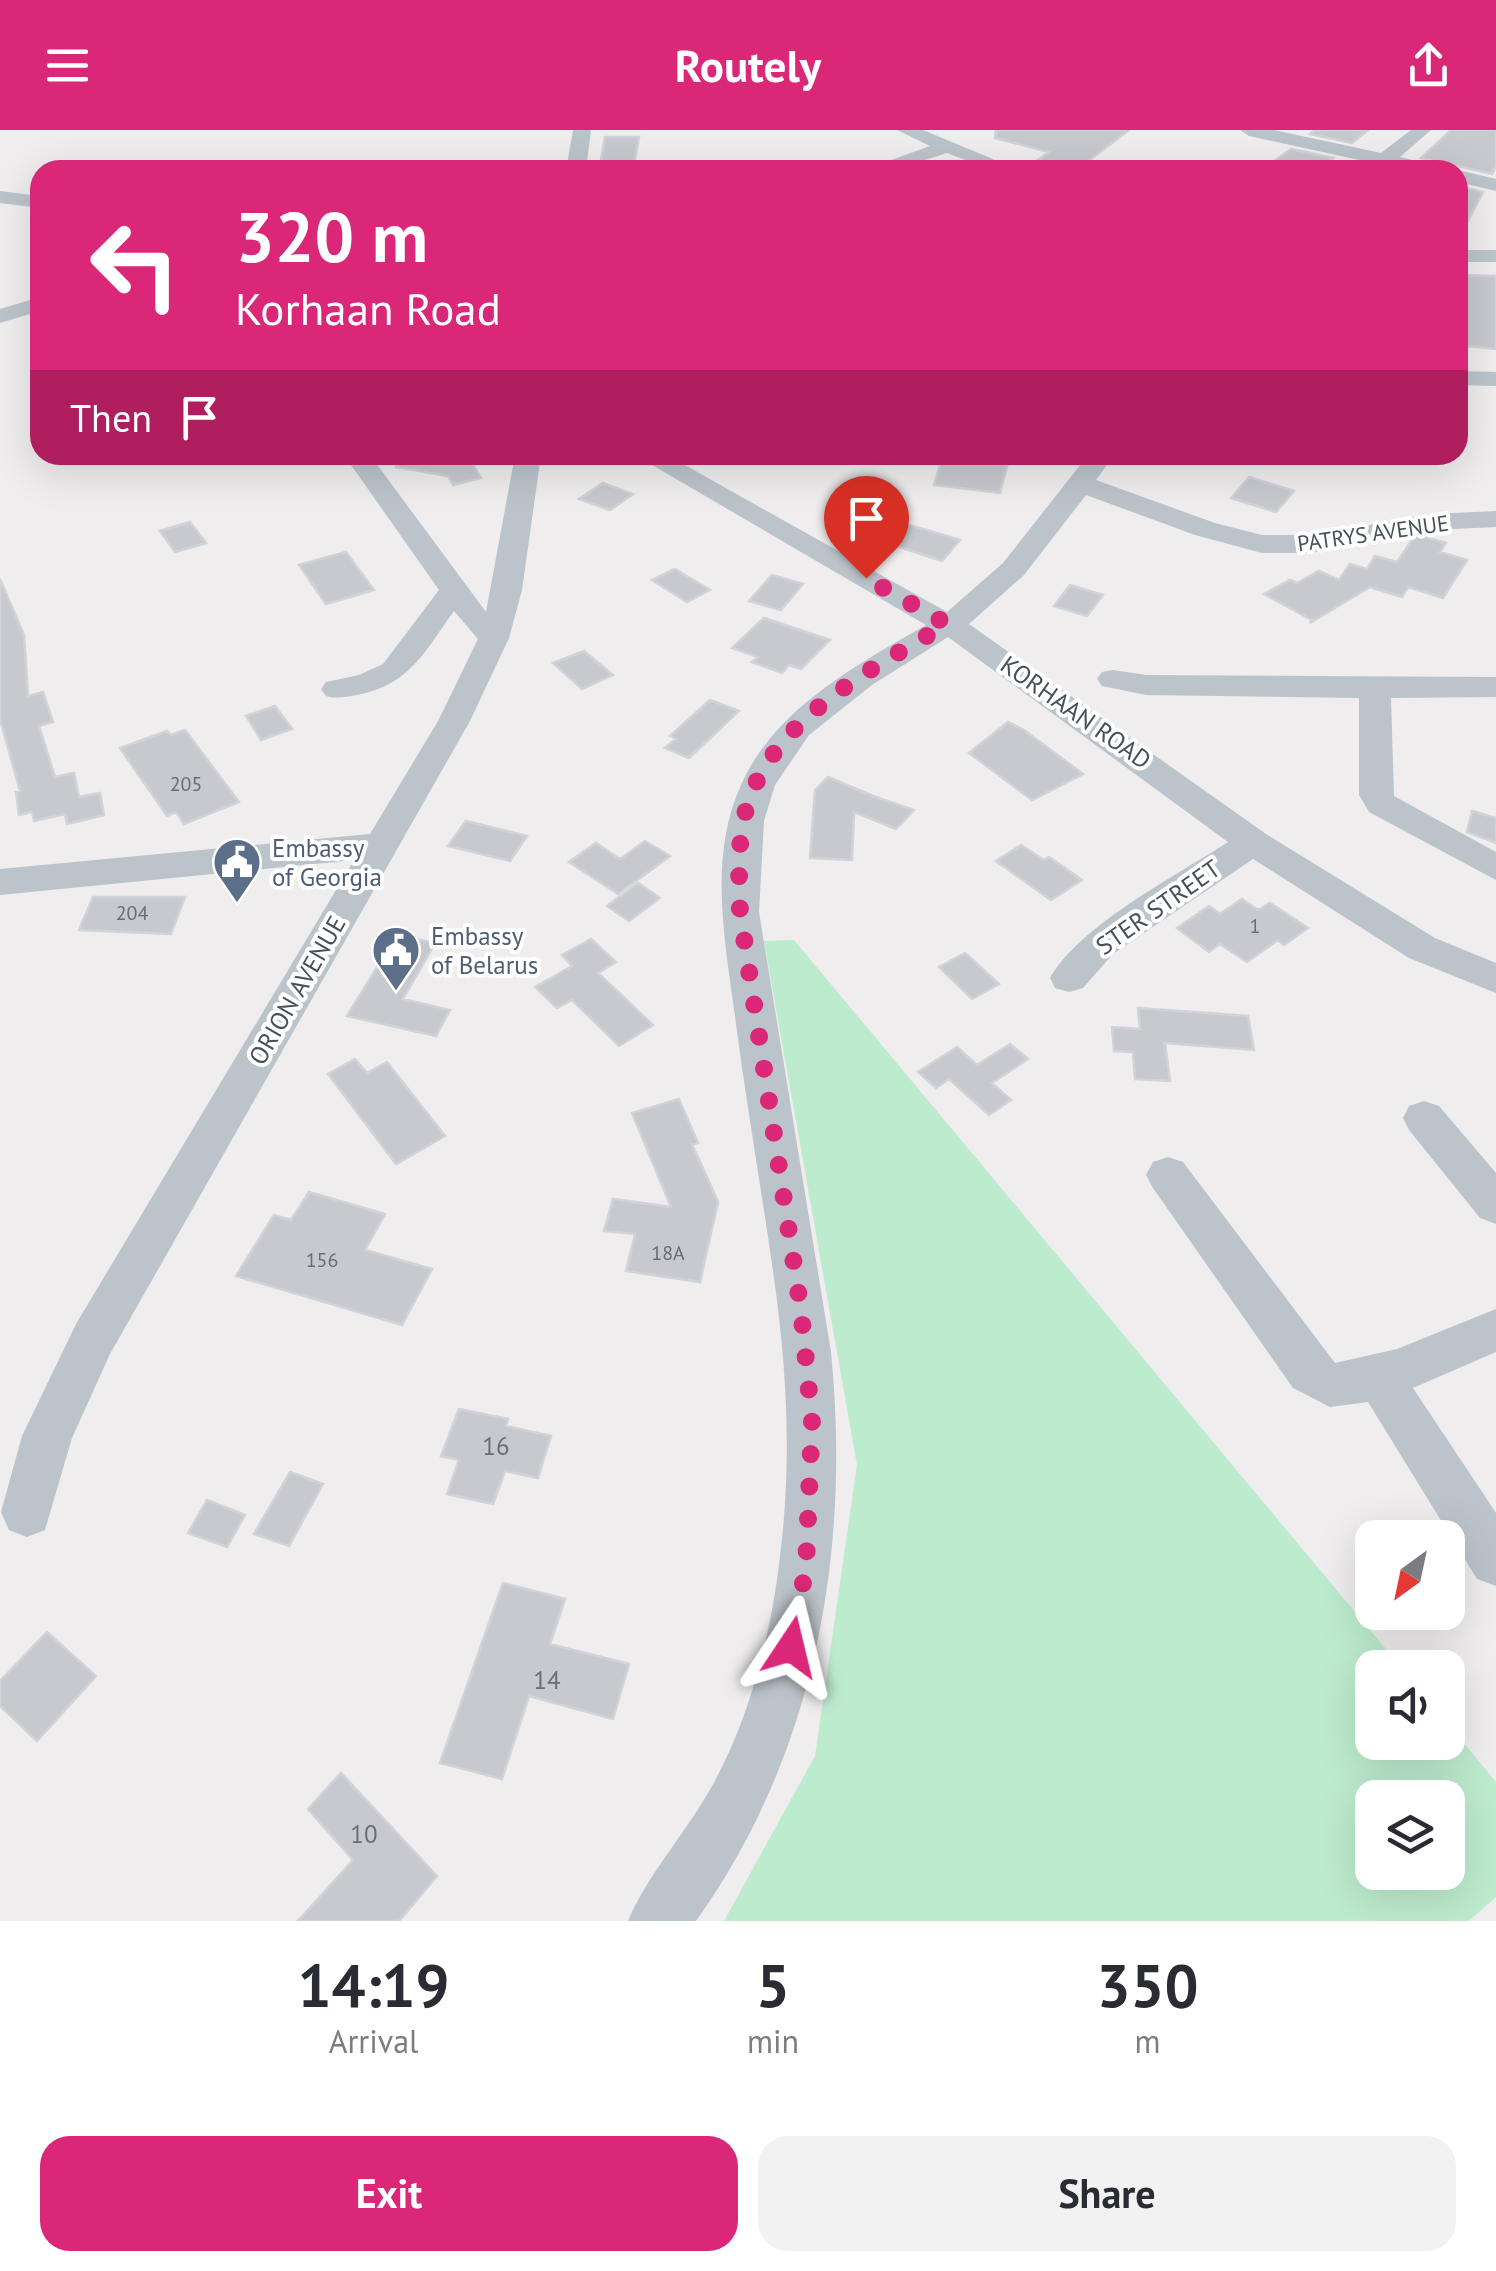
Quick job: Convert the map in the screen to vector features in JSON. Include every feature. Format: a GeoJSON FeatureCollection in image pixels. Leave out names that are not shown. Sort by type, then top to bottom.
{"type":"FeatureCollection","features":[{"type":"Feature","properties":{"kind":"street"},"geometry":{"type":"LineString","coordinates":[[578,160],[582,130]]}},
{"type":"Feature","properties":{"kind":"street"},"geometry":{"type":"LineString","coordinates":[[906,130],[985,160]]}},
{"type":"Feature","properties":{"kind":"street"},"geometry":{"type":"LineString","coordinates":[[1249,130],[1385,160],[1422,130]]}},
{"type":"Feature","properties":{"kind":"street"},"geometry":{"type":"LineString","coordinates":[[905,160],[949,146]]}},
{"type":"Feature","properties":{"kind":"street"},"geometry":{"type":"LineString","coordinates":[[1468,178],[1496,185]]}},
{"type":"Feature","properties":{"kind":"street"},"geometry":{"type":"LineString","coordinates":[[0,197],[30,201]]}},
{"type":"Feature","properties":{"kind":"street"},"geometry":{"type":"LineString","coordinates":[[1468,256],[1496,256]]}},
{"type":"Feature","properties":{"kind":"street"},"geometry":{"type":"LineString","coordinates":[[0,316],[30,307]]}},
{"type":"Feature","properties":{"kind":"street"},"geometry":{"type":"LineString","coordinates":[[1468,378],[1496,379]]}},
{"type":"Feature","properties":{"kind":"street"},"geometry":{"type":"LineString","coordinates":[[364,465],[454,590],[494,638]]}},
{"type":"Feature","properties":{"kind":"street","name":"ORION AVENUE"},"geometry":{"type":"LineString","coordinates":[[27,1512],[47,1436],[93,1339],[454,721],[494,638],[507,590],[526,465]]}},
{"type":"Feature","properties":{"kind":"street","name":"KORHAAN ROAD"},"geometry":{"type":"LineString","coordinates":[[666,465],[947,624],[1043,688],[1253,842],[1422,948],[1496,979]]}},
{"type":"Feature","properties":{"kind":"street"},"geometry":{"type":"LineString","coordinates":[[659,1921],[708,1856],[744,1791],[791,1647],[806,1567],[812,1422],[801,1310],[740,912],[738,861],[747,806],[770,763],[804,721],[859,679],[991,592],[1091,469]]}},
{"type":"Feature","properties":{"kind":"street","name":"PATRYS AVENUE"},"geometry":{"type":"LineString","coordinates":[[1091,469],[1205,529],[1262,544],[1312,544],[1432,522],[1496,520]]}},
{"type":"Feature","properties":{"kind":"street"},"geometry":{"type":"LineString","coordinates":[[337,689],[394,671],[454,590]]}},
{"type":"Feature","properties":{"kind":"street"},"geometry":{"type":"LineString","coordinates":[[1113,679],[1146,685],[1496,687]]}},
{"type":"Feature","properties":{"kind":"street"},"geometry":{"type":"LineString","coordinates":[[1375,689],[1376,795],[1380,804],[1496,868]]}},
{"type":"Feature","properties":{"kind":"street","name":"STER STREET"},"geometry":{"type":"LineString","coordinates":[[1070,978],[1100,944],[1253,842]]}},
{"type":"Feature","properties":{"kind":"street"},"geometry":{"type":"LineString","coordinates":[[0,882],[383,845]]}},
{"type":"Feature","properties":{"kind":"street"},"geometry":{"type":"LineString","coordinates":[[1424,1118],[1496,1205]]}},
{"type":"Feature","properties":{"kind":"street"},"geometry":{"type":"LineString","coordinates":[[1168,1175],[1310,1372],[1322,1382],[1338,1385],[1378,1376],[1496,1330]]}},
{"type":"Feature","properties":{"kind":"street"},"geometry":{"type":"LineString","coordinates":[[1378,1376],[1496,1560]]}},
{"type":"Feature","properties":{"kind":"green space"},"geometry":{"type":"Polygon","coordinates":[[[794,940],[1355,1612],[1355,1630],[1370,1630],[1387,1650],[1355,1650],[1355,1760],[1465,1760],[1465,1745],[1496,1782],[1496,1897],[1469,1921],[724,1921],[815,1756],[857,1465],[764,941],[794,940]]]}},
{"type":"Feature","properties":{"kind":"building"},"geometry":{"type":"Polygon","coordinates":[[[996,130],[1129,130],[1089,160],[1038,160],[1049,152],[995,138],[996,130]]]}},
{"type":"Feature","properties":{"kind":"building"},"geometry":{"type":"Polygon","coordinates":[[[1315,130],[1368,130],[1352,143],[1310,134],[1315,130]]]}},
{"type":"Feature","properties":{"kind":"building"},"geometry":{"type":"Polygon","coordinates":[[[1451,130],[1496,130],[1496,166],[1492,174],[1468,168],[1468,160],[1421,158],[1451,130]]]}},
{"type":"Feature","properties":{"kind":"building"},"geometry":{"type":"Polygon","coordinates":[[[605,137],[639,137],[635,160],[601,160],[605,137]]]}},
{"type":"Feature","properties":{"kind":"building"},"geometry":{"type":"Polygon","coordinates":[[[1291,149],[1333,158],[1330,160],[1276,160],[1291,149]]]}},
{"type":"Feature","properties":{"kind":"building"},"geometry":{"type":"Polygon","coordinates":[[[1468,188],[1483,192],[1468,221],[1468,188]]]}},
{"type":"Feature","properties":{"kind":"building"},"geometry":{"type":"Polygon","coordinates":[[[1468,275],[1496,276],[1496,349],[1468,346],[1468,275]]]}},
{"type":"Feature","properties":{"kind":"building"},"geometry":{"type":"Polygon","coordinates":[[[473,465],[481,478],[453,485],[448,476],[396,467],[473,465]]]}},
{"type":"Feature","properties":{"kind":"building"},"geometry":{"type":"Polygon","coordinates":[[[940,465],[1007,465],[1000,493],[934,485],[940,465]]]}},
{"type":"Feature","properties":{"kind":"building"},"geometry":{"type":"Polygon","coordinates":[[[1249,477],[1294,491],[1276,512],[1231,498],[1249,477]]]}},
{"type":"Feature","properties":{"kind":"building"},"geometry":{"type":"Polygon","coordinates":[[[603,483],[633,494],[610,510],[579,499],[603,483]]]}},
{"type":"Feature","properties":{"kind":"building"},"geometry":{"type":"Polygon","coordinates":[[[869,514],[960,540],[942,561],[851,531],[869,514]]]}},
{"type":"Feature","properties":{"kind":"building"},"geometry":{"type":"Polygon","coordinates":[[[190,522],[206,543],[175,552],[160,531],[190,522]]]}},
{"type":"Feature","properties":{"kind":"building"},"geometry":{"type":"Polygon","coordinates":[[[1414,537],[1446,543],[1440,552],[1467,560],[1443,598],[1408,587],[1402,597],[1370,587],[1310,623],[1312,620],[1264,594],[1319,571],[1339,580],[1350,564],[1367,569],[1375,556],[1397,562],[1414,537]]]}},
{"type":"Feature","properties":{"kind":"building"},"geometry":{"type":"Polygon","coordinates":[[[346,552],[374,590],[326,604],[299,565],[346,552]]]}},
{"type":"Feature","properties":{"kind":"building"},"geometry":{"type":"Polygon","coordinates":[[[675,569],[710,590],[687,602],[652,580],[675,569]]]}},
{"type":"Feature","properties":{"kind":"building"},"geometry":{"type":"Polygon","coordinates":[[[772,575],[803,584],[781,610],[749,601],[772,575]]]}},
{"type":"Feature","properties":{"kind":"building"},"geometry":{"type":"Polygon","coordinates":[[[0,579],[24,635],[28,696],[43,692],[53,722],[39,726],[55,777],[74,773],[79,797],[100,793],[104,815],[67,824],[65,814],[34,821],[32,812],[19,815],[16,792],[20,791],[0,719],[0,579]]]}},
{"type":"Feature","properties":{"kind":"building"},"geometry":{"type":"Polygon","coordinates":[[[1070,585],[1103,595],[1087,616],[1054,606],[1070,585]]]}},
{"type":"Feature","properties":{"kind":"building"},"geometry":{"type":"Polygon","coordinates":[[[764,618],[830,640],[801,669],[789,665],[782,673],[752,662],[758,657],[732,648],[764,618]]]}},
{"type":"Feature","properties":{"kind":"building"},"geometry":{"type":"Polygon","coordinates":[[[584,651],[613,675],[582,689],[553,663],[584,651]]]}},
{"type":"Feature","properties":{"kind":"building"},"geometry":{"type":"Polygon","coordinates":[[[710,700],[739,711],[689,758],[665,748],[676,739],[670,736],[710,700]]]}},
{"type":"Feature","properties":{"kind":"building"},"geometry":{"type":"Polygon","coordinates":[[[275,706],[292,729],[261,740],[246,716],[275,706]]]}},
{"type":"Feature","properties":{"kind":"building"},"geometry":{"type":"Polygon","coordinates":[[[1008,722],[1083,774],[1032,800],[969,753],[1008,722]]]}},
{"type":"Feature","properties":{"kind":"building"},"geometry":{"type":"Polygon","coordinates":[[[185,730],[239,802],[184,824],[176,812],[167,816],[120,748],[167,731],[171,735],[185,730]]]}},
{"type":"Feature","properties":{"kind":"building"},"geometry":{"type":"Polygon","coordinates":[[[828,777],[914,810],[896,829],[854,812],[852,860],[810,858],[815,790],[828,777]]]}},
{"type":"Feature","properties":{"kind":"building"},"geometry":{"type":"Polygon","coordinates":[[[1472,811],[1496,818],[1496,843],[1467,832],[1472,811]]]}},
{"type":"Feature","properties":{"kind":"building"},"geometry":{"type":"Polygon","coordinates":[[[466,821],[527,836],[510,861],[448,846],[466,821]]]}},
{"type":"Feature","properties":{"kind":"building"},"geometry":{"type":"Polygon","coordinates":[[[645,841],[670,856],[618,894],[569,862],[596,843],[620,859],[645,841]]]}},
{"type":"Feature","properties":{"kind":"building"},"geometry":{"type":"Polygon","coordinates":[[[1021,845],[1044,860],[1049,857],[1082,880],[1051,900],[996,861],[1021,845]]]}},
{"type":"Feature","properties":{"kind":"building"},"geometry":{"type":"Polygon","coordinates":[[[638,883],[660,898],[629,921],[607,906],[638,883]]]}},
{"type":"Feature","properties":{"kind":"building"},"geometry":{"type":"Polygon","coordinates":[[[93,897],[185,897],[171,934],[79,930],[93,897]]]}},
{"type":"Feature","properties":{"kind":"building"},"geometry":{"type":"Polygon","coordinates":[[[1242,899],[1258,910],[1270,903],[1308,928],[1284,945],[1278,940],[1247,962],[1220,944],[1209,952],[1177,928],[1209,906],[1220,914],[1242,899]]]}},
{"type":"Feature","properties":{"kind":"building"},"geometry":{"type":"Polygon","coordinates":[[[397,935],[435,943],[403,999],[450,1010],[436,1036],[347,1016],[397,935]]]}},
{"type":"Feature","properties":{"kind":"building"},"geometry":{"type":"Polygon","coordinates":[[[591,939],[616,962],[598,973],[653,1025],[619,1046],[572,1000],[557,1008],[535,987],[572,966],[562,955],[591,939]]]}},
{"type":"Feature","properties":{"kind":"building"},"geometry":{"type":"Polygon","coordinates":[[[965,953],[999,984],[972,999],[939,967],[965,953]]]}},
{"type":"Feature","properties":{"kind":"building"},"geometry":{"type":"Polygon","coordinates":[[[1138,1008],[1248,1016],[1254,1050],[1165,1043],[1170,1081],[1135,1079],[1133,1052],[1114,1051],[1112,1027],[1140,1029],[1138,1008]]]}},
{"type":"Feature","properties":{"kind":"building"},"geometry":{"type":"Polygon","coordinates":[[[1010,1044],[1028,1059],[992,1083],[1011,1100],[989,1115],[949,1079],[936,1088],[918,1072],[957,1047],[977,1065],[1010,1044]]]}},
{"type":"Feature","properties":{"kind":"building"},"geometry":{"type":"Polygon","coordinates":[[[355,1059],[367,1073],[387,1062],[445,1136],[396,1164],[328,1074],[355,1059]]]}},
{"type":"Feature","properties":{"kind":"building"},"geometry":{"type":"Polygon","coordinates":[[[679,1099],[698,1143],[692,1144],[718,1202],[700,1282],[626,1271],[635,1234],[604,1231],[613,1199],[671,1207],[632,1113],[679,1099]]]}},
{"type":"Feature","properties":{"kind":"building"},"geometry":{"type":"Polygon","coordinates":[[[309,1192],[385,1214],[365,1250],[432,1269],[402,1325],[236,1276],[274,1215],[291,1220],[309,1192]]]}},
{"type":"Feature","properties":{"kind":"building"},"geometry":{"type":"Polygon","coordinates":[[[459,1409],[508,1419],[506,1426],[551,1436],[538,1478],[505,1471],[493,1504],[447,1494],[459,1460],[441,1456],[459,1409]]]}},
{"type":"Feature","properties":{"kind":"building"},"geometry":{"type":"Polygon","coordinates":[[[290,1472],[323,1484],[289,1546],[254,1534],[290,1472]]]}},
{"type":"Feature","properties":{"kind":"building"},"geometry":{"type":"Polygon","coordinates":[[[207,1500],[245,1515],[227,1547],[188,1533],[207,1500]]]}},
{"type":"Feature","properties":{"kind":"building"},"geometry":{"type":"Polygon","coordinates":[[[503,1583],[565,1599],[550,1644],[629,1664],[613,1719],[529,1696],[502,1779],[440,1763],[503,1583]]]}},
{"type":"Feature","properties":{"kind":"building"},"geometry":{"type":"Polygon","coordinates":[[[47,1632],[96,1676],[37,1741],[0,1706],[0,1681],[47,1632]]]}},
{"type":"Feature","properties":{"kind":"building"},"geometry":{"type":"Polygon","coordinates":[[[341,1773],[437,1876],[399,1921],[298,1921],[353,1860],[308,1809],[341,1773]]]}},
{"type":"Feature","properties":{"kind":"place","name":"Embassy of Georgia"},"geometry":{"type":"Point","coordinates":[237,904]}},
{"type":"Feature","properties":{"kind":"place","name":"Embassy of Belarus"},"geometry":{"type":"Point","coordinates":[396,992]}},
{"type":"Feature","properties":{"kind":"route"},"geometry":{"type":"LineString","coordinates":[[791,1647],[806,1567],[812,1422],[801,1310],[740,912],[738,861],[747,806],[754,789],[804,721],[859,679],[947,624],[866,578]]}}]}
